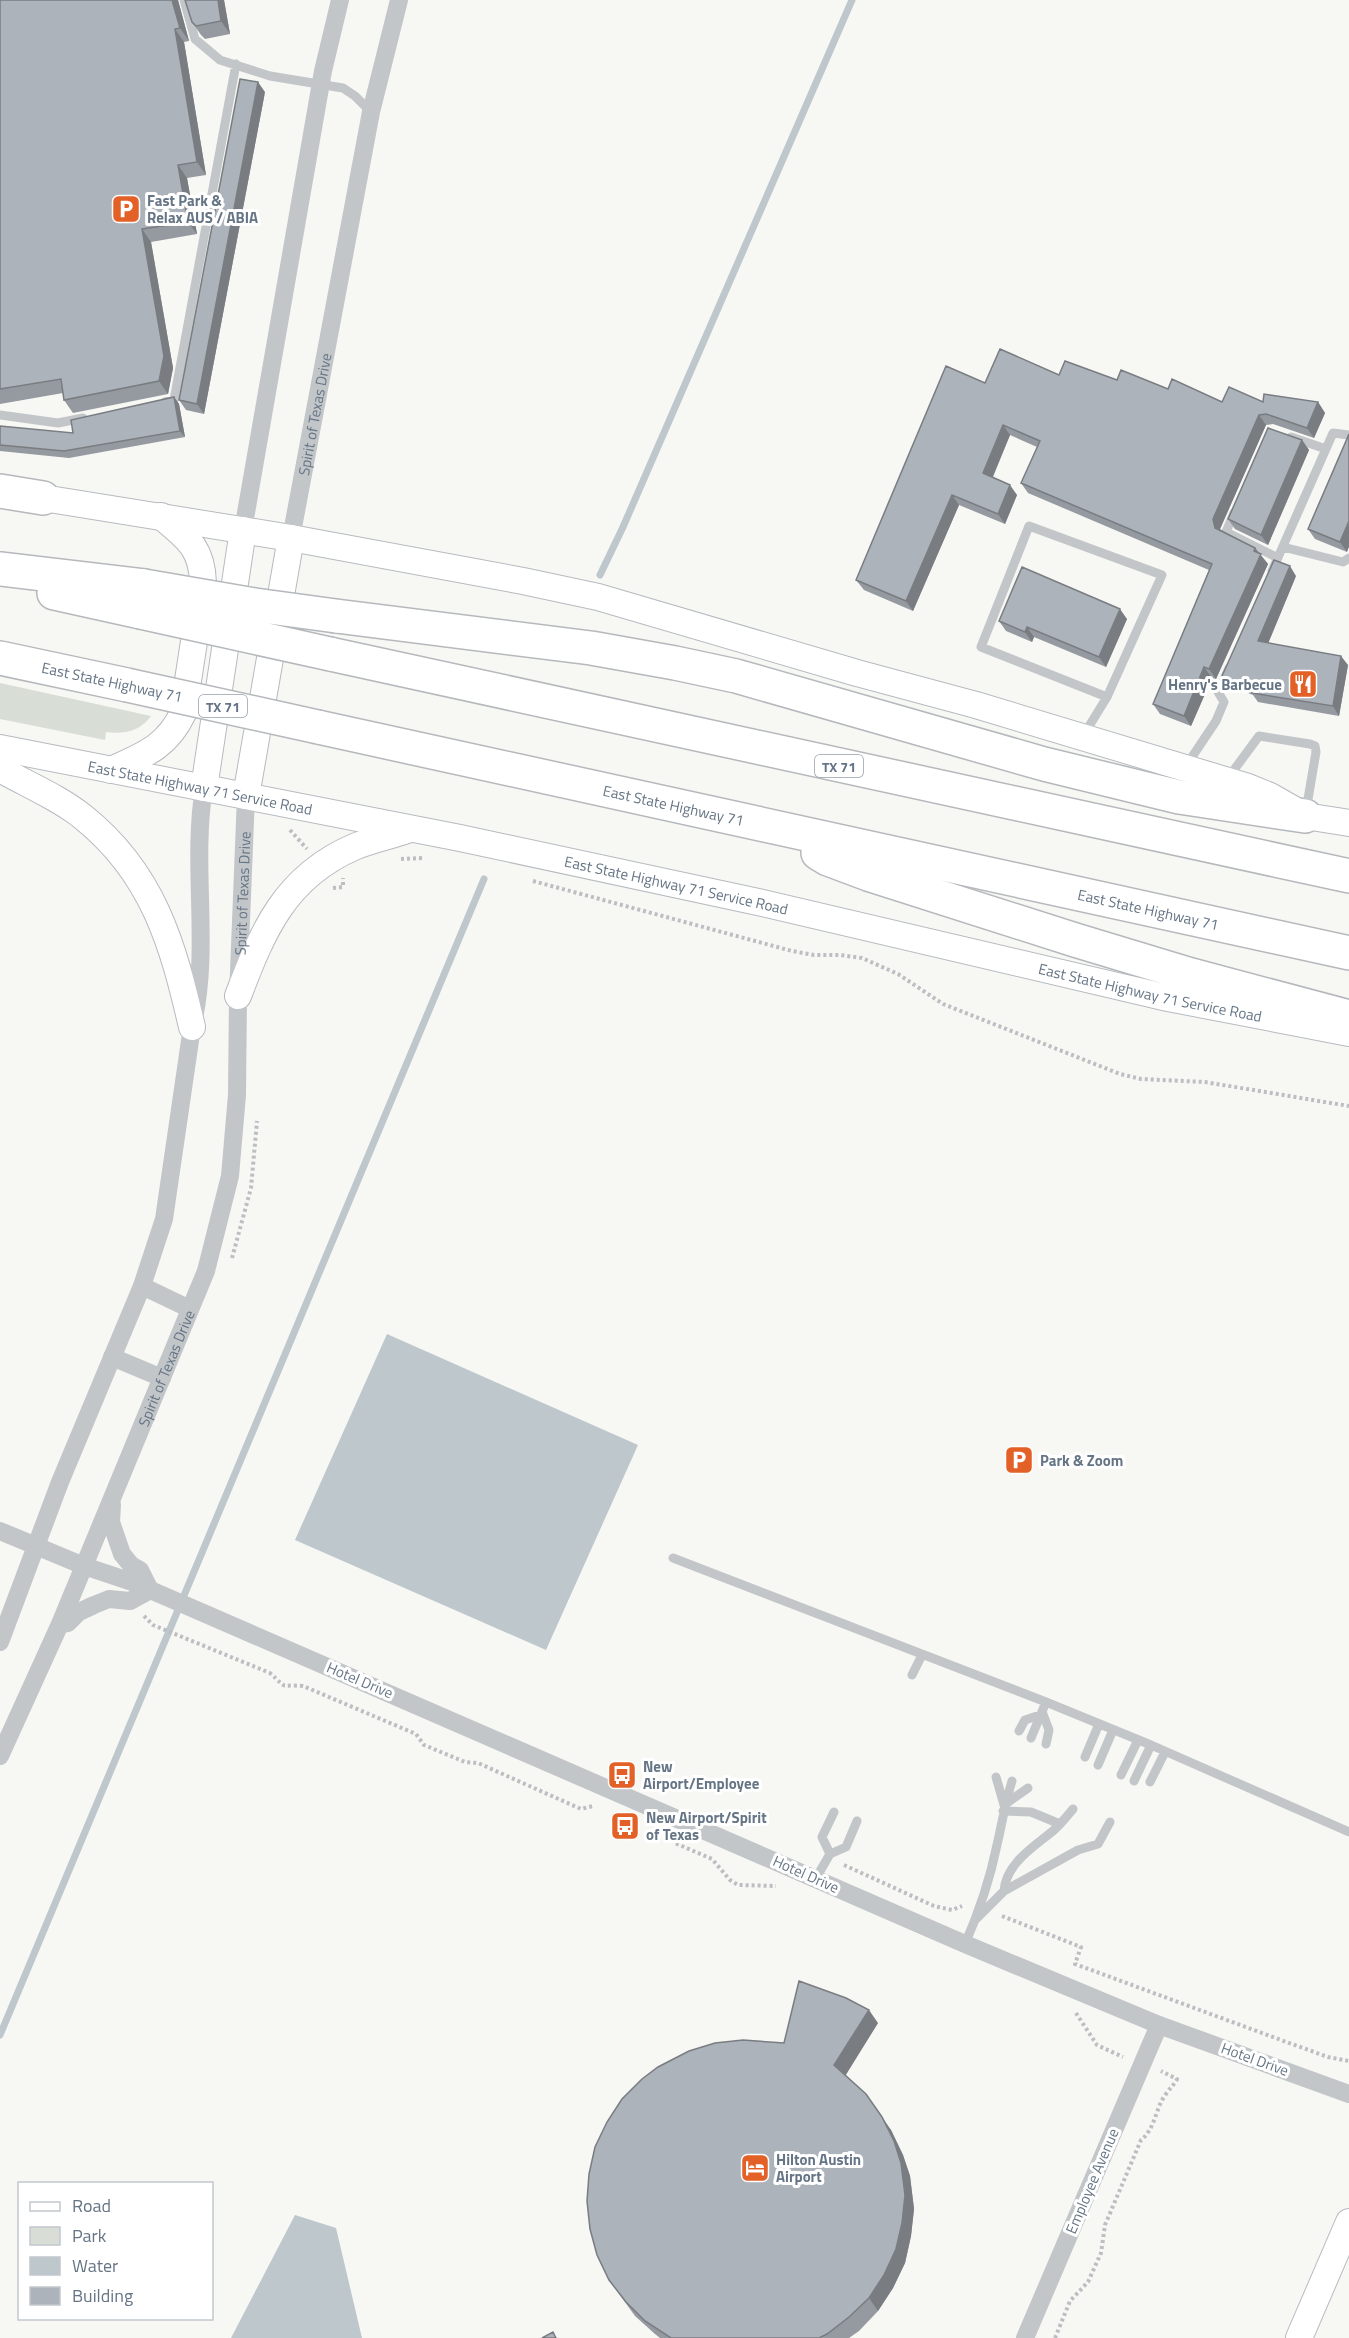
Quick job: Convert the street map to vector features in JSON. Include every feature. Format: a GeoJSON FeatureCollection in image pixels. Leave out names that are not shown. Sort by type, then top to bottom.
{"type":"FeatureCollection","features":[{"type":"Feature","properties":{"kind":"highway"},"geometry":{"type":"LineString","coordinates":[[0,490],[43,498]]}},
{"type":"Feature","properties":{"kind":"highway"},"geometry":{"type":"LineString","coordinates":[[0,569],[142,599],[255,605],[591,648],[675,663],[736,676],[1044,764],[1179,797],[1305,816]]}},
{"type":"Feature","properties":{"kind":"highway","name":"TX 71"},"geometry":{"type":"LineString","coordinates":[[0,581],[142,599],[330,654],[1349,876]]}},
{"type":"Feature","properties":{"kind":"highway","name":"East State Highway 71"},"geometry":{"type":"LineString","coordinates":[[0,658],[1349,953]]}},
{"type":"Feature","properties":{"kind":"highway"},"geometry":{"type":"LineString","coordinates":[[778,829],[828,859],[868,874],[1191,975],[1349,1017]]}},
{"type":"Feature","properties":{"kind":"highway"},"geometry":{"type":"LineString","coordinates":[[1113,902],[1260,915],[1349,932]]}},
{"type":"Feature","properties":{"kind":"street"},"geometry":{"type":"LineString","coordinates":[[0,1642],[35,1547],[142,1286],[164,1219],[197,1005],[202,920],[199,836],[204,788],[243,530],[320,85],[340,0]]}},
{"type":"Feature","properties":{"kind":"street","name":"Spirit of Texas Drive"},"geometry":{"type":"LineString","coordinates":[[0,1756],[60,1624],[206,1271],[230,1176],[237,1095],[238,996],[246,796],[291,538],[371,111],[399,0]]}},
{"type":"Feature","properties":{"kind":"street"},"geometry":{"type":"LineString","coordinates":[[43,498],[291,538],[523,581],[617,602],[857,673],[976,705],[1226,780],[1270,796],[1305,816],[1349,823]]}},
{"type":"Feature","properties":{"kind":"street"},"geometry":{"type":"LineString","coordinates":[[111,770],[140,757],[161,744],[175,730],[183,714],[203,583],[203,566],[196,547],[161,516]]}},
{"type":"Feature","properties":{"kind":"street","name":"East State Highway 71 Service Road"},"geometry":{"type":"LineString","coordinates":[[0,748],[412,829],[758,902],[1168,998],[1349,1033]]}},
{"type":"Feature","properties":{"kind":"street"},"geometry":{"type":"LineString","coordinates":[[0,769],[84,818],[128,864],[162,919],[181,977],[192,1027]]}},
{"type":"Feature","properties":{"kind":"street"},"geometry":{"type":"LineString","coordinates":[[238,996],[265,930],[281,903],[299,882],[321,865],[356,846],[412,829]]}},
{"type":"Feature","properties":{"kind":"street"},"geometry":{"type":"LineString","coordinates":[[142,1286],[190,1309]]}},
{"type":"Feature","properties":{"kind":"street"},"geometry":{"type":"LineString","coordinates":[[112,1357],[162,1378]]}},
{"type":"Feature","properties":{"kind":"street"},"geometry":{"type":"LineString","coordinates":[[60,1624],[68,1623],[79,1612],[109,1599],[130,1601],[157,1593],[140,1570],[131,1565],[122,1554],[111,1522],[112,1499]]}},
{"type":"Feature","properties":{"kind":"street","name":"Hotel Drive"},"geometry":{"type":"LineString","coordinates":[[0,1531],[35,1547],[194,1608],[965,1944],[1159,2025],[1349,2094]]}},
{"type":"Feature","properties":{"kind":"street","name":"Employee Avenue"},"geometry":{"type":"LineString","coordinates":[[1025,2338],[1159,2025]]}},
{"type":"Feature","properties":{"kind":"street"},"geometry":{"type":"LineString","coordinates":[[1299,2338],[1349,2222]]}},
{"type":"Feature","properties":{"kind":"lane"},"geometry":{"type":"LineString","coordinates":[[184,0],[195,39],[220,60],[270,76],[343,88],[371,111]]}},
{"type":"Feature","properties":{"kind":"lane"},"geometry":{"type":"LineString","coordinates":[[154,404],[174,400],[236,64]]}},
{"type":"Feature","properties":{"kind":"lane"},"geometry":{"type":"LineString","coordinates":[[0,415],[58,423],[91,417]]}},
{"type":"Feature","properties":{"kind":"lane"},"geometry":{"type":"LineString","coordinates":[[1269,579],[1334,433],[1349,435]]}},
{"type":"Feature","properties":{"kind":"lane"},"geometry":{"type":"LineString","coordinates":[[1282,434],[1326,449]]}},
{"type":"Feature","properties":{"kind":"lane"},"geometry":{"type":"LineString","coordinates":[[1239,502],[1226,532],[1278,558]]}},
{"type":"Feature","properties":{"kind":"lane"},"geometry":{"type":"LineString","coordinates":[[1082,738],[1107,697],[1162,575],[1029,526],[981,647],[1107,697]]}},
{"type":"Feature","properties":{"kind":"lane"},"geometry":{"type":"LineString","coordinates":[[1283,547],[1343,562],[1349,558]]}},
{"type":"Feature","properties":{"kind":"lane"},"geometry":{"type":"LineString","coordinates":[[1185,768],[1216,721],[1224,702],[1218,692],[1232,661]]}},
{"type":"Feature","properties":{"kind":"lane"},"geometry":{"type":"LineString","coordinates":[[1226,780],[1256,738],[1263,735],[1315,746],[1305,816]]}},
{"type":"Feature","properties":{"kind":"lane"},"geometry":{"type":"LineString","coordinates":[[673,1558],[1046,1702],[1151,1745],[1349,1832]]}},
{"type":"Feature","properties":{"kind":"lane"},"geometry":{"type":"LineString","coordinates":[[912,1675],[922,1655]]}},
{"type":"Feature","properties":{"kind":"lane"},"geometry":{"type":"LineString","coordinates":[[1031,1738],[1043,1714],[1046,1702]]}},
{"type":"Feature","properties":{"kind":"lane"},"geometry":{"type":"LineString","coordinates":[[1019,1731],[1025,1720],[1043,1714]]}},
{"type":"Feature","properties":{"kind":"lane"},"geometry":{"type":"LineString","coordinates":[[1043,1714],[1049,1730],[1047,1744]]}},
{"type":"Feature","properties":{"kind":"lane"},"geometry":{"type":"LineString","coordinates":[[1085,1757],[1099,1724]]}},
{"type":"Feature","properties":{"kind":"lane"},"geometry":{"type":"LineString","coordinates":[[1098,1765],[1113,1730]]}},
{"type":"Feature","properties":{"kind":"lane"},"geometry":{"type":"LineString","coordinates":[[1121,1775],[1138,1740]]}},
{"type":"Feature","properties":{"kind":"lane"},"geometry":{"type":"LineString","coordinates":[[1134,1781],[1151,1745]]}},
{"type":"Feature","properties":{"kind":"lane"},"geometry":{"type":"LineString","coordinates":[[1150,1782],[1165,1752]]}},
{"type":"Feature","properties":{"kind":"lane"},"geometry":{"type":"LineString","coordinates":[[996,1777],[1004,1808]]}},
{"type":"Feature","properties":{"kind":"lane"},"geometry":{"type":"LineString","coordinates":[[965,1944],[976,1919],[997,1847],[1004,1808],[1012,1781]]}},
{"type":"Feature","properties":{"kind":"lane"},"geometry":{"type":"LineString","coordinates":[[1004,1808],[1028,1788]]}},
{"type":"Feature","properties":{"kind":"lane"},"geometry":{"type":"LineString","coordinates":[[1004,1808],[1031,1812],[1060,1824]]}},
{"type":"Feature","properties":{"kind":"lane"},"geometry":{"type":"LineString","coordinates":[[1004,1891],[1005,1878],[1022,1856],[1060,1824],[1073,1809]]}},
{"type":"Feature","properties":{"kind":"lane"},"geometry":{"type":"LineString","coordinates":[[830,1854],[822,1837],[834,1812]]}},
{"type":"Feature","properties":{"kind":"lane"},"geometry":{"type":"LineString","coordinates":[[816,1878],[830,1854],[846,1846],[857,1821]]}},
{"type":"Feature","properties":{"kind":"lane"},"geometry":{"type":"LineString","coordinates":[[976,1919],[1004,1891],[1067,1856],[1098,1844],[1110,1822]]}},
{"type":"Feature","properties":{"kind":"path"},"geometry":{"type":"LineString","coordinates":[[287,828],[302,841],[311,855]]}},
{"type":"Feature","properties":{"kind":"path"},"geometry":{"type":"LineString","coordinates":[[396,860],[417,857],[428,859]]}},
{"type":"Feature","properties":{"kind":"path"},"geometry":{"type":"LineString","coordinates":[[339,877],[346,876]]}},
{"type":"Feature","properties":{"kind":"path"},"geometry":{"type":"LineString","coordinates":[[528,879],[792,951],[862,958],[898,974],[943,1004],[1120,1074],[1141,1079],[1205,1082],[1349,1106]]}},
{"type":"Feature","properties":{"kind":"path"},"geometry":{"type":"LineString","coordinates":[[153,1625],[270,1673],[279,1684],[289,1687],[303,1686],[416,1734],[424,1745],[465,1762],[478,1763],[570,1804]]}},
{"type":"Feature","properties":{"kind":"path"},"geometry":{"type":"LineString","coordinates":[[675,1843],[712,1859],[730,1880],[738,1885],[754,1887],[774,1885]]}},
{"type":"Feature","properties":{"kind":"path"},"geometry":{"type":"LineString","coordinates":[[844,1865],[934,1906],[952,1910],[967,1903]]}},
{"type":"Feature","properties":{"kind":"path"},"geometry":{"type":"LineString","coordinates":[[999,1915],[1082,1947],[1075,1964],[1328,2057],[1349,2061]]}},
{"type":"Feature","properties":{"kind":"path"},"geometry":{"type":"LineString","coordinates":[[1069,2006],[1097,2045],[1112,2053]]}},
{"type":"Feature","properties":{"kind":"path"},"geometry":{"type":"LineString","coordinates":[[1054,2338],[1070,2301],[1088,2282],[1101,2253],[1106,2225],[1141,2140],[1149,2134],[1165,2094],[1173,2087],[1177,2079],[1169,2075]]}},
{"type":"Feature","properties":{"kind":"green space"},"geometry":{"type":"Polygon","coordinates":[[[0,683],[151,716],[142,726],[131,731],[106,732],[105,740],[0,719],[0,683]]]}},
{"type":"Feature","properties":{"kind":"water"},"geometry":{"type":"Polygon","coordinates":[[[387,1334],[638,1445],[546,1650],[295,1540],[387,1334]]]}},
{"type":"Feature","properties":{"kind":"water"},"geometry":{"type":"Polygon","coordinates":[[[295,2215],[336,2228],[362,2338],[231,2338],[295,2215]]]}},
{"type":"Feature","properties":{"kind":"building"},"geometry":{"type":"Polygon","coordinates":[[[0,0],[172,0],[180,28],[175,29],[197,162],[178,165],[188,222],[142,229],[164,356],[159,381],[64,400],[61,379],[0,389],[0,0]]]}},
{"type":"Feature","properties":{"kind":"building"},"geometry":{"type":"Polygon","coordinates":[[[185,0],[218,0],[221,21],[196,26],[192,22],[185,0]]]}},
{"type":"Feature","properties":{"kind":"building"},"geometry":{"type":"Polygon","coordinates":[[[240,79],[258,82],[197,404],[179,400],[240,79]]]}},
{"type":"Feature","properties":{"kind":"building"},"geometry":{"type":"Polygon","coordinates":[[[1000,349],[1059,375],[1065,361],[1117,380],[1121,370],[1168,389],[1172,379],[1222,402],[1229,387],[1263,402],[1264,394],[1318,402],[1307,428],[1266,414],[1259,415],[1213,519],[1215,528],[1255,548],[1254,551],[1261,554],[1209,669],[1204,667],[1184,716],[1153,704],[1212,564],[1021,483],[1040,441],[1003,425],[983,473],[1010,485],[998,514],[952,495],[906,601],[856,580],[946,366],[985,383],[1000,349]]]}},
{"type":"Feature","properties":{"kind":"building"},"geometry":{"type":"Polygon","coordinates":[[[174,397],[180,431],[64,451],[0,445],[0,426],[73,433],[71,420],[174,397]]]}},
{"type":"Feature","properties":{"kind":"building"},"geometry":{"type":"Polygon","coordinates":[[[1268,428],[1302,440],[1261,535],[1228,519],[1268,428]]]}},
{"type":"Feature","properties":{"kind":"building"},"geometry":{"type":"Polygon","coordinates":[[[1349,434],[1349,521],[1340,542],[1308,529],[1349,434]]]}},
{"type":"Feature","properties":{"kind":"building"},"geometry":{"type":"Polygon","coordinates":[[[1274,560],[1290,566],[1258,641],[1341,656],[1333,706],[1252,693],[1253,688],[1222,676],[1274,560]]]}},
{"type":"Feature","properties":{"kind":"building"},"geometry":{"type":"Polygon","coordinates":[[[1022,567],[1120,609],[1099,657],[1027,627],[1025,632],[999,621],[1022,567]]]}},
{"type":"Feature","properties":{"kind":"building","name":"Hilton Austin Airport"},"geometry":{"type":"Polygon","coordinates":[[[799,1981],[846,1998],[869,2010],[834,2065],[866,2094],[882,2117],[894,2141],[901,2163],[905,2195],[896,2249],[884,2275],[869,2298],[849,2317],[819,2338],[671,2338],[645,2321],[626,2302],[609,2280],[597,2255],[590,2229],[587,2201],[589,2174],[595,2147],[622,2099],[658,2067],[689,2051],[715,2043],[743,2040],[784,2043],[799,1981]]]}},
{"type":"Feature","properties":{"kind":"building"},"geometry":{"type":"Polygon","coordinates":[[[553,2332],[556,2338],[542,2338],[553,2332]]]}},
{"type":"Feature","properties":{"kind":"waterway"},"geometry":{"type":"LineString","coordinates":[[600,575],[852,0]]}},
{"type":"Feature","properties":{"kind":"waterway"},"geometry":{"type":"LineString","coordinates":[[0,2035],[484,879]]}},
{"type":"Feature","properties":{"kind":"place","name":"Fast Park & Relax AUS / ABIA"},"geometry":{"type":"Point","coordinates":[126,209]}},
{"type":"Feature","properties":{"kind":"place","name":"Henry's Barbecue"},"geometry":{"type":"Point","coordinates":[1303,684]}},
{"type":"Feature","properties":{"kind":"place","name":"Park & Zoom"},"geometry":{"type":"Point","coordinates":[1019,1460]}},
{"type":"Feature","properties":{"kind":"place","name":"New Airport/Employee"},"geometry":{"type":"Point","coordinates":[622,1775]}},
{"type":"Feature","properties":{"kind":"place","name":"New Airport/Spirit of Texas"},"geometry":{"type":"Point","coordinates":[625,1826]}},
{"type":"Feature","properties":{"kind":"place","name":"Hilton Austin Airport"},"geometry":{"type":"Point","coordinates":[755,2168]}}]}
